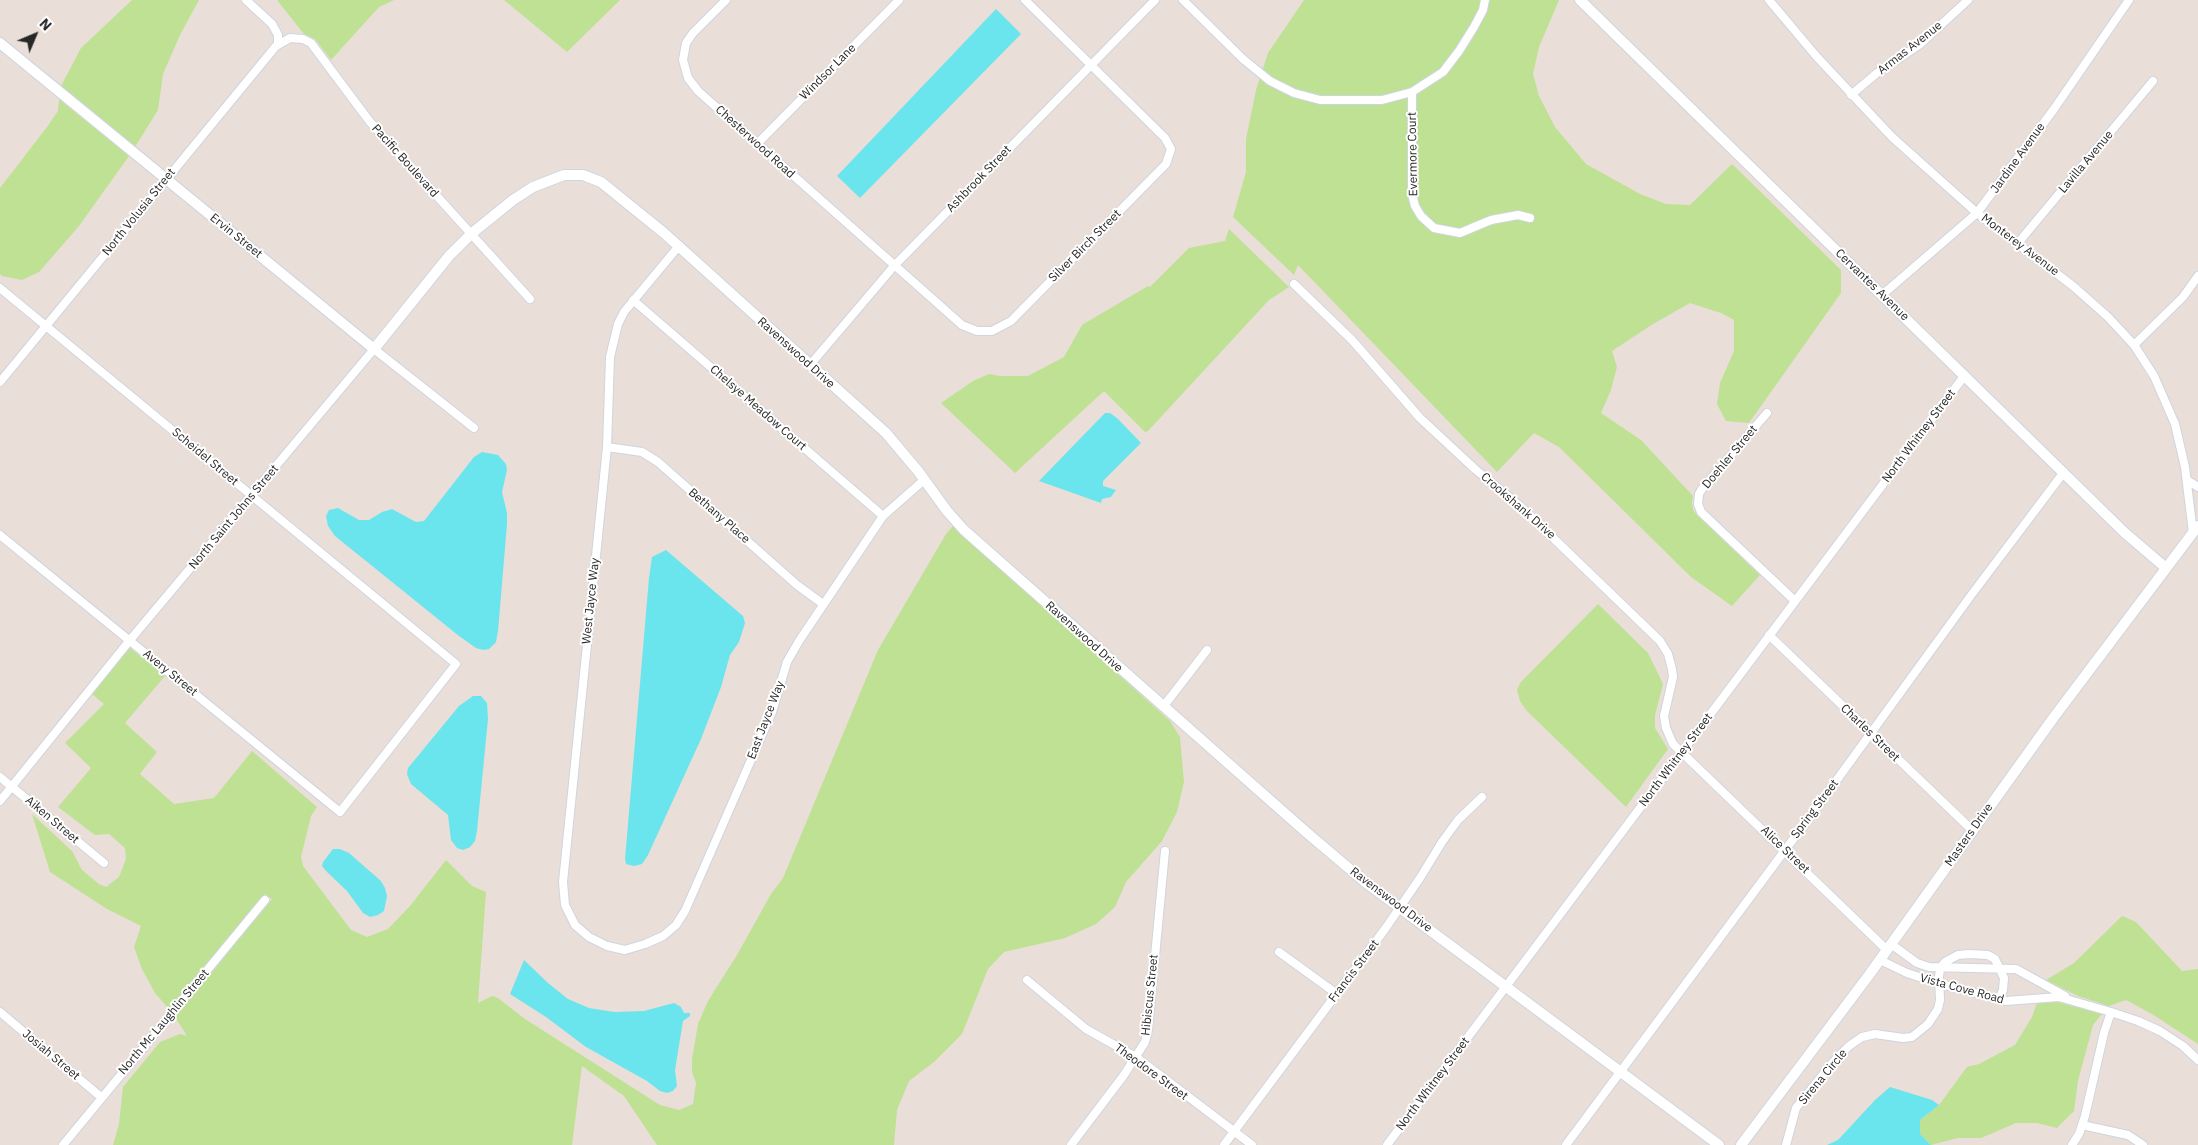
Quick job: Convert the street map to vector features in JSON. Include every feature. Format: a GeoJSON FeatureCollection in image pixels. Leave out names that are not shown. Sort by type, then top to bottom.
{"type":"FeatureCollection","features":[{"type":"Feature","properties":{"kind":"street"},"geometry":{"type":"LineString","coordinates":[[246,0],[272,24],[278,35],[278,44]]}},
{"type":"Feature","properties":{"kind":"street","name":"Chesterwood Road"},"geometry":{"type":"LineString","coordinates":[[726,0],[693,33],[686,43],[683,60],[688,78],[698,91],[894,266]]}},
{"type":"Feature","properties":{"kind":"street","name":"Windsor Lane"},"geometry":{"type":"LineString","coordinates":[[757,144],[899,0]]}},
{"type":"Feature","properties":{"kind":"street","name":"Silver Birch Street"},"geometry":{"type":"LineString","coordinates":[[894,266],[962,325],[977,331],[992,331],[1012,321],[1166,164],[1171,150],[1165,138],[1025,0]]}},
{"type":"Feature","properties":{"kind":"street","name":"Ashbrook Street"},"geometry":{"type":"LineString","coordinates":[[810,365],[894,266],[1155,0]]}},
{"type":"Feature","properties":{"kind":"street"},"geometry":{"type":"LineString","coordinates":[[1183,0],[1258,73],[1270,82],[1294,93],[1320,100],[1382,100],[1412,92],[1443,72],[1459,52],[1483,10],[1485,0]]}},
{"type":"Feature","properties":{"kind":"street","name":"Cervantes Avenue"},"geometry":{"type":"LineString","coordinates":[[1580,0],[2125,532],[2166,568]]}},
{"type":"Feature","properties":{"kind":"street","name":"Monterey Avenue"},"geometry":{"type":"LineString","coordinates":[[1769,0],[1851,95],[1892,137],[1977,212],[2073,286],[2120,328],[2134,345],[2150,369],[2166,399],[2182,448],[2196,529]]}},
{"type":"Feature","properties":{"kind":"street","name":"Armas Avenue"},"geometry":{"type":"LineString","coordinates":[[1851,95],[1877,73],[1919,45],[1968,0]]}},
{"type":"Feature","properties":{"kind":"street","name":"Jardine Avenue"},"geometry":{"type":"LineString","coordinates":[[1882,295],[1977,212],[2054,109],[2129,0]]}},
{"type":"Feature","properties":{"kind":"street","name":"Pacific Boulevard"},"geometry":{"type":"LineString","coordinates":[[278,44],[294,38],[310,43],[370,122],[530,299]]}},
{"type":"Feature","properties":{"kind":"street","name":"Ervin Street"},"geometry":{"type":"LineString","coordinates":[[0,43],[374,349],[474,428]]}},
{"type":"Feature","properties":{"kind":"street","name":"North Volusia Street"},"geometry":{"type":"LineString","coordinates":[[0,382],[278,44]]}},
{"type":"Feature","properties":{"kind":"street","name":"Lavilla Avenue"},"geometry":{"type":"LineString","coordinates":[[2018,243],[2153,81]]}},
{"type":"Feature","properties":{"kind":"street","name":"Evermore Court"},"geometry":{"type":"LineString","coordinates":[[1412,92],[1412,194],[1415,206],[1421,216],[1434,228],[1460,233],[1491,220],[1518,215],[1530,218]]}},
{"type":"Feature","properties":{"kind":"street","name":"Ravenswood Drive"},"geometry":{"type":"LineString","coordinates":[[471,234],[500,209],[533,187],[554,177],[573,174],[601,182],[678,247],[886,433],[964,530],[1313,838],[1365,882],[1719,1145]]}},
{"type":"Feature","properties":{"kind":"street","name":"North Saint Johns Street"},"geometry":{"type":"LineString","coordinates":[[0,801],[130,640],[374,349],[449,256],[471,234]]}},
{"type":"Feature","properties":{"kind":"street","name":"West Jayce Way"},"geometry":{"type":"LineString","coordinates":[[616,948],[607,946],[589,937],[575,925],[565,904],[562,882],[607,447],[610,357],[618,324],[633,300],[678,247]]}},
{"type":"Feature","properties":{"kind":"street"},"geometry":{"type":"LineString","coordinates":[[2134,345],[2183,297],[2198,276]]}},
{"type":"Feature","properties":{"kind":"street","name":"Crookshank Drive"},"geometry":{"type":"LineString","coordinates":[[1294,284],[1352,340],[1420,418],[1476,470],[1520,505],[1660,641],[1668,654],[1673,676],[1665,710],[1666,728],[1670,739],[1682,752]]}},
{"type":"Feature","properties":{"kind":"street","name":"Scheidel Street"},"geometry":{"type":"LineString","coordinates":[[0,288],[456,664],[340,812]]}},
{"type":"Feature","properties":{"kind":"street","name":"Chelsye Meadow Court"},"geometry":{"type":"LineString","coordinates":[[633,300],[883,516]]}},
{"type":"Feature","properties":{"kind":"street","name":"North Whitney Street"},"geometry":{"type":"LineString","coordinates":[[1387,1145],[1965,375]]}},
{"type":"Feature","properties":{"kind":"street","name":"Doehler Street"},"geometry":{"type":"LineString","coordinates":[[1767,413],[1702,490],[1699,494],[1698,504],[1702,512],[1794,601]]}},
{"type":"Feature","properties":{"kind":"street","name":"Bethany Place"},"geometry":{"type":"LineString","coordinates":[[607,447],[642,452],[658,462],[797,585],[823,604]]}},
{"type":"Feature","properties":{"kind":"street","name":"Spring Street"},"geometry":{"type":"LineString","coordinates":[[1566,1145],[2064,472]]}},
{"type":"Feature","properties":{"kind":"street","name":"East Jayce Way"},"geometry":{"type":"LineString","coordinates":[[616,948],[625,950],[644,944],[663,936],[676,926],[685,911],[772,712],[787,662],[823,604],[883,516],[924,480]]}},
{"type":"Feature","properties":{"kind":"street"},"geometry":{"type":"LineString","coordinates":[[2187,480],[2198,487]]}},
{"type":"Feature","properties":{"kind":"street","name":"Masters Drive"},"geometry":{"type":"LineString","coordinates":[[1740,1145],[1880,960],[1972,830],[2196,529]]}},
{"type":"Feature","properties":{"kind":"street","name":"Avery Street"},"geometry":{"type":"LineString","coordinates":[[0,534],[340,812]]}},
{"type":"Feature","properties":{"kind":"street","name":"Charles Street"},"geometry":{"type":"LineString","coordinates":[[1769,635],[1972,830]]}},
{"type":"Feature","properties":{"kind":"street"},"geometry":{"type":"LineString","coordinates":[[1163,707],[1207,650]]}},
{"type":"Feature","properties":{"kind":"street","name":"Alice Street"},"geometry":{"type":"LineString","coordinates":[[1682,752],[1889,947]]}},
{"type":"Feature","properties":{"kind":"street","name":"Aiken Street"},"geometry":{"type":"LineString","coordinates":[[0,776],[104,863]]}},
{"type":"Feature","properties":{"kind":"street","name":"Francis Street"},"geometry":{"type":"LineString","coordinates":[[1224,1145],[1400,908],[1458,820],[1482,797]]}},
{"type":"Feature","properties":{"kind":"street","name":"Hibiscus Street"},"geometry":{"type":"LineString","coordinates":[[1071,1145],[1136,1057],[1148,1030],[1165,851]]}},
{"type":"Feature","properties":{"kind":"street","name":"North Mc Laughlin Street"},"geometry":{"type":"LineString","coordinates":[[63,1145],[265,900]]}},
{"type":"Feature","properties":{"kind":"street","name":"Vista Cove Road"},"geometry":{"type":"LineString","coordinates":[[1889,947],[1917,963],[1940,968],[2016,969],[2076,1001]]}},
{"type":"Feature","properties":{"kind":"street"},"geometry":{"type":"LineString","coordinates":[[1279,952],[1337,994]]}},
{"type":"Feature","properties":{"kind":"street"},"geometry":{"type":"LineString","coordinates":[[1940,968],[1958,954],[1988,955],[1995,959],[2002,969],[2004,978],[2003,990],[1999,999]]}},
{"type":"Feature","properties":{"kind":"street","name":"Vista Cove Road"},"geometry":{"type":"LineString","coordinates":[[1880,960],[1907,973],[1940,984],[1999,999],[2017,1002],[2039,998],[2058,998],[2076,1001],[2111,1012],[2160,1031],[2183,1046],[2198,1060]]}},
{"type":"Feature","properties":{"kind":"street","name":"Sirena Circle"},"geometry":{"type":"LineString","coordinates":[[1786,1145],[1796,1108],[1834,1061],[1849,1046],[1862,1037],[1875,1034],[1903,1038],[1912,1036],[1928,1024],[1938,1009],[1940,968]]}},
{"type":"Feature","properties":{"kind":"street","name":"Theodore Street"},"geometry":{"type":"LineString","coordinates":[[1027,980],[1086,1029],[1136,1057],[1252,1145]]}},
{"type":"Feature","properties":{"kind":"street","name":"Josiah Street"},"geometry":{"type":"LineString","coordinates":[[0,1012],[101,1097]]}},
{"type":"Feature","properties":{"kind":"street"},"geometry":{"type":"LineString","coordinates":[[2072,1145],[2082,1125],[2104,1033],[2111,1012]]}},
{"type":"Feature","properties":{"kind":"street"},"geometry":{"type":"LineString","coordinates":[[2082,1125],[2128,1135],[2142,1145]]}},
{"type":"Feature","properties":{"kind":"green space"},"geometry":{"type":"Polygon","coordinates":[[[132,0],[199,0],[180,35],[163,74],[158,110],[135,147],[61,86],[81,48],[132,0]]]}},
{"type":"Feature","properties":{"kind":"green space"},"geometry":{"type":"Polygon","coordinates":[[[277,0],[394,0],[379,7],[331,60],[315,39],[304,34],[277,0]]]}},
{"type":"Feature","properties":{"kind":"green space"},"geometry":{"type":"Polygon","coordinates":[[[504,0],[620,0],[567,52],[504,0]]]}},
{"type":"Feature","properties":{"kind":"green space"},"geometry":{"type":"Polygon","coordinates":[[[1304,0],[1559,0],[1539,47],[1533,74],[1539,96],[1555,127],[1586,164],[1640,194],[1666,204],[1690,205],[1732,164],[1841,270],[1841,293],[1749,423],[1726,421],[1717,404],[1720,383],[1734,351],[1734,320],[1721,313],[1690,303],[1653,324],[1612,351],[1617,367],[1611,390],[1601,413],[1641,440],[1693,496],[1693,510],[1698,516],[1760,575],[1732,606],[1691,577],[1559,447],[1534,433],[1497,472],[1298,265],[1294,275],[1233,217],[1246,172],[1246,139],[1256,90],[1268,53],[1304,0]]]}},
{"type":"Feature","properties":{"kind":"green space"},"geometry":{"type":"Polygon","coordinates":[[[59,99],[129,156],[79,226],[39,272],[22,280],[2,276],[0,274],[0,188],[58,111],[59,99]]]}},
{"type":"Feature","properties":{"kind":"green space"},"geometry":{"type":"Polygon","coordinates":[[[1229,229],[1289,287],[1269,300],[1148,431],[1145,432],[1104,391],[1015,473],[941,403],[973,381],[989,374],[1028,376],[1064,357],[1082,325],[1148,286],[1150,287],[1189,248],[1225,241],[1229,229]]]}},
{"type":"Feature","properties":{"kind":"green space"},"geometry":{"type":"Polygon","coordinates":[[[953,526],[1170,721],[1180,737],[1184,782],[1177,812],[1162,841],[1126,882],[1115,907],[1096,924],[1065,938],[1004,952],[988,969],[962,1034],[934,1062],[909,1081],[897,1110],[894,1145],[657,1145],[624,1096],[582,1066],[572,1145],[113,1145],[119,1124],[123,1087],[160,1042],[180,1034],[187,1036],[175,1017],[272,899],[265,894],[169,1009],[155,993],[142,969],[134,947],[141,926],[107,909],[50,872],[32,814],[72,851],[82,870],[99,884],[106,887],[119,877],[126,859],[125,848],[109,834],[95,835],[58,807],[91,768],[65,743],[104,704],[92,694],[130,648],[165,676],[125,723],[157,752],[140,774],[174,804],[214,798],[252,751],[317,807],[311,816],[301,857],[303,866],[351,930],[367,937],[388,929],[410,906],[446,860],[472,886],[486,892],[478,1003],[492,996],[498,998],[525,1019],[660,1105],[679,1110],[693,1104],[696,1083],[692,1072],[692,1059],[698,1024],[708,1001],[737,955],[771,894],[783,878],[878,650],[946,534],[953,526]]]}},
{"type":"Feature","properties":{"kind":"green space"},"geometry":{"type":"Polygon","coordinates":[[[1598,604],[1648,653],[1663,684],[1655,715],[1655,728],[1668,749],[1626,807],[1526,710],[1520,701],[1517,690],[1520,683],[1598,604]]]}},
{"type":"Feature","properties":{"kind":"green space"},"geometry":{"type":"Polygon","coordinates":[[[2122,916],[2136,922],[2182,971],[2198,969],[2198,1044],[2152,1014],[2126,1000],[2109,1006],[2078,996],[2046,980],[2074,963],[2122,916]]]}},
{"type":"Feature","properties":{"kind":"green space"},"geometry":{"type":"Polygon","coordinates":[[[2057,1002],[2102,1014],[2093,1025],[2078,1081],[2074,1111],[2057,1128],[2037,1123],[2016,1123],[1981,1138],[1958,1138],[1931,1145],[1920,1134],[1920,1120],[1939,1105],[1967,1067],[1979,1064],[2015,1045],[2032,1017],[2037,1003],[2057,1002]]]}},
{"type":"Feature","properties":{"kind":"water"},"geometry":{"type":"Polygon","coordinates":[[[996,9],[1021,34],[860,198],[837,176],[996,9]]]}},
{"type":"Feature","properties":{"kind":"water"},"geometry":{"type":"Polygon","coordinates":[[[1105,413],[1110,413],[1118,419],[1141,443],[1103,481],[1103,486],[1116,490],[1111,497],[1102,499],[1101,503],[1039,481],[1105,413]]]}},
{"type":"Feature","properties":{"kind":"water"},"geometry":{"type":"Polygon","coordinates":[[[482,452],[498,455],[506,464],[507,470],[502,492],[507,513],[507,524],[498,631],[496,642],[489,649],[483,650],[476,648],[459,636],[335,536],[328,526],[326,516],[329,510],[338,508],[359,520],[369,520],[382,512],[392,509],[416,522],[424,521],[474,457],[482,452]]]}},
{"type":"Feature","properties":{"kind":"water"},"geometry":{"type":"Polygon","coordinates":[[[666,550],[743,616],[745,623],[739,642],[730,655],[721,687],[701,739],[648,855],[642,864],[634,866],[626,864],[625,859],[649,578],[652,557],[666,550]]]}},
{"type":"Feature","properties":{"kind":"water"},"geometry":{"type":"Polygon","coordinates":[[[473,696],[481,696],[487,703],[488,719],[477,831],[475,841],[470,847],[463,850],[457,848],[451,840],[448,815],[411,784],[407,774],[408,768],[459,706],[473,696]]]}},
{"type":"Feature","properties":{"kind":"water"},"geometry":{"type":"Polygon","coordinates":[[[333,849],[340,849],[349,853],[381,881],[387,896],[384,911],[370,917],[363,913],[347,891],[322,866],[333,849]]]}},
{"type":"Feature","properties":{"kind":"water"},"geometry":{"type":"Polygon","coordinates":[[[524,960],[568,999],[589,1008],[614,1012],[644,1011],[674,1003],[681,1007],[684,1013],[690,1013],[690,1016],[683,1021],[675,1070],[677,1086],[673,1091],[667,1093],[660,1091],[647,1081],[586,1047],[546,1017],[510,994],[524,960]]]}},
{"type":"Feature","properties":{"kind":"water"},"geometry":{"type":"Polygon","coordinates":[[[1890,1087],[1932,1100],[1939,1105],[1920,1120],[1920,1134],[1931,1145],[1827,1145],[1838,1140],[1875,1100],[1890,1087]]]}}]}
